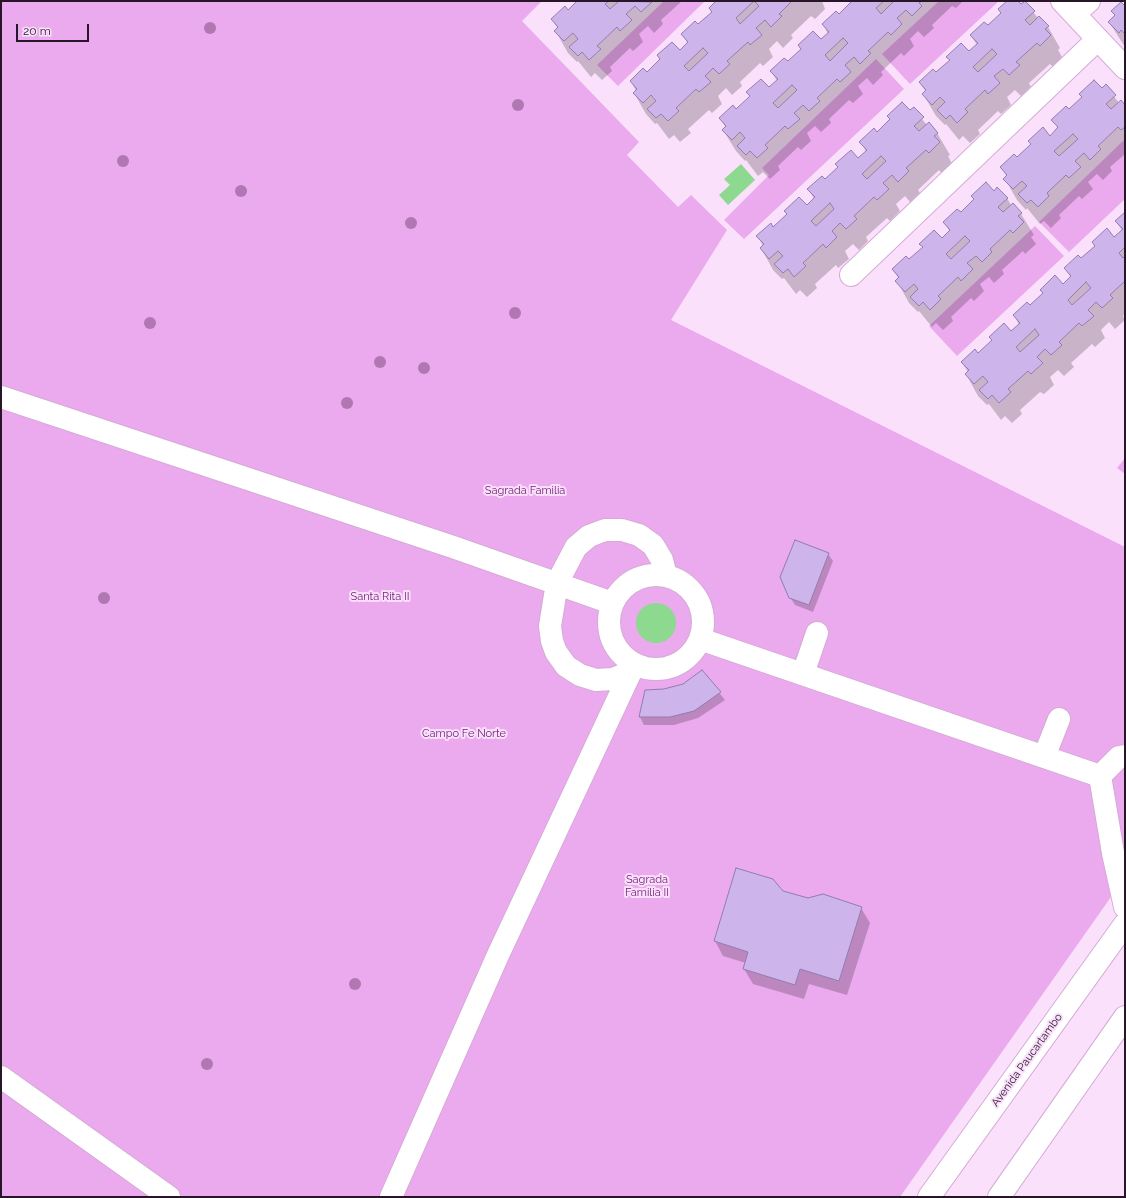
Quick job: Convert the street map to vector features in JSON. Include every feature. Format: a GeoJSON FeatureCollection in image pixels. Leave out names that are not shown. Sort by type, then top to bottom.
{"type":"FeatureCollection","features":[{"type":"Feature","properties":{"kind":"main road"},"geometry":{"type":"LineString","coordinates":[[1076,5],[1098,39],[1125,68]]}},
{"type":"Feature","properties":{"kind":"main road"},"geometry":{"type":"LineString","coordinates":[[851,276],[1098,39]]}},
{"type":"Feature","properties":{"kind":"main road"},"geometry":{"type":"LineString","coordinates":[[1,397],[557,583],[612,603]]}},
{"type":"Feature","properties":{"kind":"main road"},"geometry":{"type":"LineString","coordinates":[[634,665],[628,673],[612,679],[596,680],[580,675],[566,666],[556,652],[552,641],[550,626],[557,583],[576,547],[589,536],[605,530],[622,530],[644,538],[653,545],[662,560],[666,576]]}},
{"type":"Feature","properties":{"kind":"main road"},"geometry":{"type":"LineString","coordinates":[[651,575],[666,576],[681,582],[693,593],[701,607],[704,623],[700,639],[692,653],[680,664],[665,669],[649,670],[634,665],[622,656],[613,643],[609,629],[609,614],[612,603],[617,593],[636,579],[651,575]]}},
{"type":"Feature","properties":{"kind":"main road"},"geometry":{"type":"LineString","coordinates":[[803,674],[817,633]]}},
{"type":"Feature","properties":{"kind":"main road"},"geometry":{"type":"LineString","coordinates":[[700,639],[1100,776]]}},
{"type":"Feature","properties":{"kind":"main road"},"geometry":{"type":"LineString","coordinates":[[391,1197],[498,955],[634,665]]}},
{"type":"Feature","properties":{"kind":"main road"},"geometry":{"type":"LineString","coordinates":[[1044,757],[1059,719]]}},
{"type":"Feature","properties":{"kind":"main road"},"geometry":{"type":"LineString","coordinates":[[1100,776],[1119,757],[1125,756]]}},
{"type":"Feature","properties":{"kind":"main road"},"geometry":{"type":"LineString","coordinates":[[1100,776],[1113,853],[1125,908]]}},
{"type":"Feature","properties":{"kind":"main road","name":"Avenida Paucartambo"},"geometry":{"type":"LineString","coordinates":[[929,1197],[1125,924]]}},
{"type":"Feature","properties":{"kind":"main road"},"geometry":{"type":"LineString","coordinates":[[999,1197],[1125,1017]]}},
{"type":"Feature","properties":{"kind":"main road"},"geometry":{"type":"LineString","coordinates":[[1,1077],[169,1197]]}},
{"type":"Feature","properties":{"kind":"green space","name":"Campo Fe Norte"},"geometry":{"type":"Polygon","coordinates":[[[1,1],[542,1],[522,21],[639,142],[627,155],[678,207],[691,195],[727,230],[671,320],[1125,547],[1125,877],[900,1197],[1,1197],[1,1]]]}},
{"type":"Feature","properties":{"kind":"green space"},"geometry":{"type":"Polygon","coordinates":[[[664,1],[705,1],[618,86],[597,65],[664,1]]]}},
{"type":"Feature","properties":{"kind":"green space"},"geometry":{"type":"Polygon","coordinates":[[[939,1],[999,1],[910,84],[882,54],[939,1]]]}},
{"type":"Feature","properties":{"kind":"green space"},"geometry":{"type":"Polygon","coordinates":[[[876,59],[904,89],[744,239],[724,220],[769,175],[762,168],[876,59]]]}},
{"type":"Feature","properties":{"kind":"green space"},"geometry":{"type":"Polygon","coordinates":[[[1125,139],[1125,199],[1069,252],[1039,222],[1125,139]]]}},
{"type":"Feature","properties":{"kind":"green space"},"geometry":{"type":"Polygon","coordinates":[[[1035,226],[1064,256],[957,356],[929,326],[1035,226]]]}},
{"type":"Feature","properties":{"kind":"green space"},"geometry":{"type":"Polygon","coordinates":[[[1125,458],[1125,474],[1117,468],[1125,458]]]}},
{"type":"Feature","properties":{"kind":"shaded area"},"geometry":{"type":"Polygon","coordinates":[[[741,164],[755,180],[728,205],[719,195],[730,185],[724,179],[741,164]]]}},
{"type":"Feature","properties":{"kind":"shaded area"},"geometry":{"type":"Polygon","coordinates":[[[660,603],[667,606],[673,612],[676,623],[675,631],[667,640],[660,643],[652,643],[645,640],[637,631],[636,619],[639,612],[648,604],[660,603]]]}},
{"type":"Feature","properties":{"kind":"building"},"geometry":{"type":"Polygon","coordinates":[[[577,1],[609,1],[605,4],[610,9],[619,1],[652,2],[641,12],[635,6],[626,14],[632,20],[620,31],[617,27],[597,46],[601,49],[589,60],[582,52],[578,56],[569,47],[578,39],[573,33],[564,41],[554,31],[558,27],[551,19],[565,6],[568,10],[577,1]]]}},
{"type":"Feature","properties":{"kind":"building"},"geometry":{"type":"Polygon","coordinates":[[[716,1],[754,1],[792,1],[779,14],[782,16],[771,27],[765,20],[756,28],[762,35],[750,45],[748,42],[727,61],[730,64],[719,74],[713,68],[705,76],[711,82],[699,92],[696,89],[676,108],[679,111],[668,121],[661,114],[656,118],[647,109],[656,101],[651,95],[643,103],[633,93],[637,89],[630,81],[643,68],[647,72],[660,59],[657,55],[672,42],[680,50],[688,42],[681,34],[695,21],[698,24],[712,12],[709,8],[716,1]],[[754,1],[736,18],[740,24],[759,6],[754,1]],[[703,48],[684,66],[689,71],[708,53],[703,48]]]}},
{"type":"Feature","properties":{"kind":"building"},"geometry":{"type":"Polygon","coordinates":[[[852,1],[884,1],[876,8],[881,14],[894,1],[922,1],[919,3],[922,6],[912,16],[906,10],[897,18],[902,24],[891,35],[888,32],[868,51],[871,53],[860,64],[854,57],[845,65],[851,72],[840,82],[837,79],[817,98],[820,101],[809,111],[803,105],[794,113],[800,119],[788,129],[785,126],[765,145],[768,148],[757,158],[750,151],[746,155],[737,146],[745,138],[740,132],[732,140],[722,130],[726,126],[719,118],[733,105],[736,109],[750,96],[746,92],[761,79],[769,87],[778,79],[770,71],[784,58],[788,61],[801,49],[798,45],[813,31],[821,39],[829,32],[822,24],[836,11],[839,14],[852,1]],[[843,38],[825,55],[830,61],[848,43],[843,38]],[[792,85],[773,103],[778,108],[797,90],[792,85]]]}},
{"type":"Feature","properties":{"kind":"building"},"geometry":{"type":"Polygon","coordinates":[[[1007,1],[1018,1],[1021,4],[1025,1],[1035,11],[1025,20],[1030,25],[1039,16],[1049,26],[1045,29],[1051,35],[1040,46],[1037,43],[1016,62],[1020,65],[1009,75],[1003,69],[994,76],[1000,83],[988,94],[985,90],[965,109],[968,112],[957,123],[950,115],[946,119],[937,110],[945,102],[940,97],[932,105],[922,94],[926,90],[919,82],[933,69],[936,72],[950,60],[946,57],[961,43],[969,51],[978,43],[970,35],[984,22],[988,25],[1001,13],[998,9],[1007,1]],[[992,49],[973,67],[978,72],[997,54],[992,49]]]}},
{"type":"Feature","properties":{"kind":"building"},"geometry":{"type":"Polygon","coordinates":[[[1121,2],[1125,6],[1125,34],[1121,30],[1119,33],[1108,22],[1115,15],[1111,11],[1121,2]]]}},
{"type":"Feature","properties":{"kind":"building"},"geometry":{"type":"Polygon","coordinates":[[[1094,80],[1102,88],[1106,84],[1116,95],[1106,104],[1111,109],[1121,100],[1125,105],[1125,127],[1121,130],[1118,127],[1098,146],[1101,149],[1090,160],[1084,153],[1075,161],[1081,167],[1069,178],[1066,175],[1047,193],[1049,196],[1038,207],[1031,200],[1027,203],[1018,194],[1027,186],[1022,181],[1013,189],[1003,179],[1007,175],[1000,167],[1014,154],[1017,157],[1031,144],[1028,141],[1043,127],[1050,136],[1058,127],[1051,120],[1066,106],[1069,109],[1082,97],[1079,94],[1094,80]],[[1073,134],[1054,151],[1059,156],[1078,139],[1073,134]]]}},
{"type":"Feature","properties":{"kind":"building"},"geometry":{"type":"Polygon","coordinates":[[[902,102],[910,110],[914,107],[924,117],[914,126],[919,131],[929,122],[938,133],[934,136],[940,142],[929,153],[926,150],[906,168],[909,171],[898,182],[892,175],[883,183],[889,189],[877,200],[874,197],[854,216],[857,219],[846,229],[840,223],[832,231],[837,237],[826,248],[823,244],[803,263],[806,266],[794,277],[788,269],[783,273],[774,264],[783,256],[778,251],[769,259],[760,248],[764,244],[756,236],[771,223],[773,227],[787,214],[784,211],[799,197],[807,205],[815,197],[807,189],[822,176],[825,179],[838,167],[835,164],[851,150],[858,158],[867,150],[859,142],[874,128],[877,132],[890,119],[887,116],[902,102]],[[881,156],[862,174],[867,179],[886,161],[881,156]],[[830,203],[811,221],[816,226],[834,209],[830,203]]]}},
{"type":"Feature","properties":{"kind":"building"},"geometry":{"type":"Polygon","coordinates":[[[986,182],[994,191],[997,187],[1008,198],[998,207],[1003,212],[1013,203],[1022,213],[1018,216],[1024,222],[1013,233],[1010,230],[990,249],[992,252],[982,262],[976,256],[967,263],[973,269],[961,281],[958,277],[938,296],[941,299],[930,310],[923,302],[919,306],[910,297],[918,289],[914,284],[905,292],[895,281],[899,277],[892,269],[906,256],[909,259],[923,247],[919,244],[934,230],[942,238],[950,230],[943,222],[957,209],[961,212],[974,199],[971,196],[986,182]],[[965,236],[946,254],[951,259],[970,241],[965,236]]]}},
{"type":"Feature","properties":{"kind":"building"},"geometry":{"type":"Polygon","coordinates":[[[1125,212],[1125,247],[1119,253],[1123,258],[1125,256],[1125,281],[1110,295],[1113,298],[1102,308],[1096,302],[1088,310],[1094,316],[1082,326],[1079,323],[1059,342],[1062,345],[1051,355],[1045,349],[1037,357],[1043,363],[1031,374],[1028,371],[1008,389],[1011,392],[999,403],[992,395],[988,399],[979,390],[988,382],[983,376],[974,384],[965,374],[969,370],[961,362],[975,349],[978,353],[992,340],[989,337],[1004,323],[1011,331],[1020,323],[1013,315],[1027,302],[1030,305],[1043,293],[1040,290],[1055,275],[1063,284],[1071,276],[1064,268],[1078,255],[1081,258],[1095,246],[1092,242],[1107,228],[1114,237],[1123,229],[1115,221],[1125,212]],[[1086,282],[1068,300],[1072,305],[1091,288],[1086,282]],[[1035,329],[1016,347],[1020,352],[1039,335],[1035,329]]]}},
{"type":"Feature","properties":{"kind":"building"},"geometry":{"type":"Polygon","coordinates":[[[795,540],[829,553],[809,605],[789,598],[780,577],[795,540]]]}},
{"type":"Feature","properties":{"kind":"building"},"geometry":{"type":"Polygon","coordinates":[[[702,670],[721,692],[694,711],[670,717],[639,717],[645,690],[664,689],[683,684],[702,670]]]}},
{"type":"Feature","properties":{"kind":"building"},"geometry":{"type":"Polygon","coordinates":[[[736,868],[773,879],[783,891],[808,898],[823,894],[862,907],[839,981],[800,969],[795,985],[743,969],[748,952],[714,941],[736,868]]]}},
{"type":"Feature","properties":{"kind":"park label","name":"Sagrada Familia"},"geometry":{"type":"Point","coordinates":[525,491]}},
{"type":"Feature","properties":{"kind":"park label","name":"Santa Rita II"},"geometry":{"type":"Point","coordinates":[380,597]}},
{"type":"Feature","properties":{"kind":"park label","name":"Sagrada Familia II"},"geometry":{"type":"Point","coordinates":[647,886]}}]}
